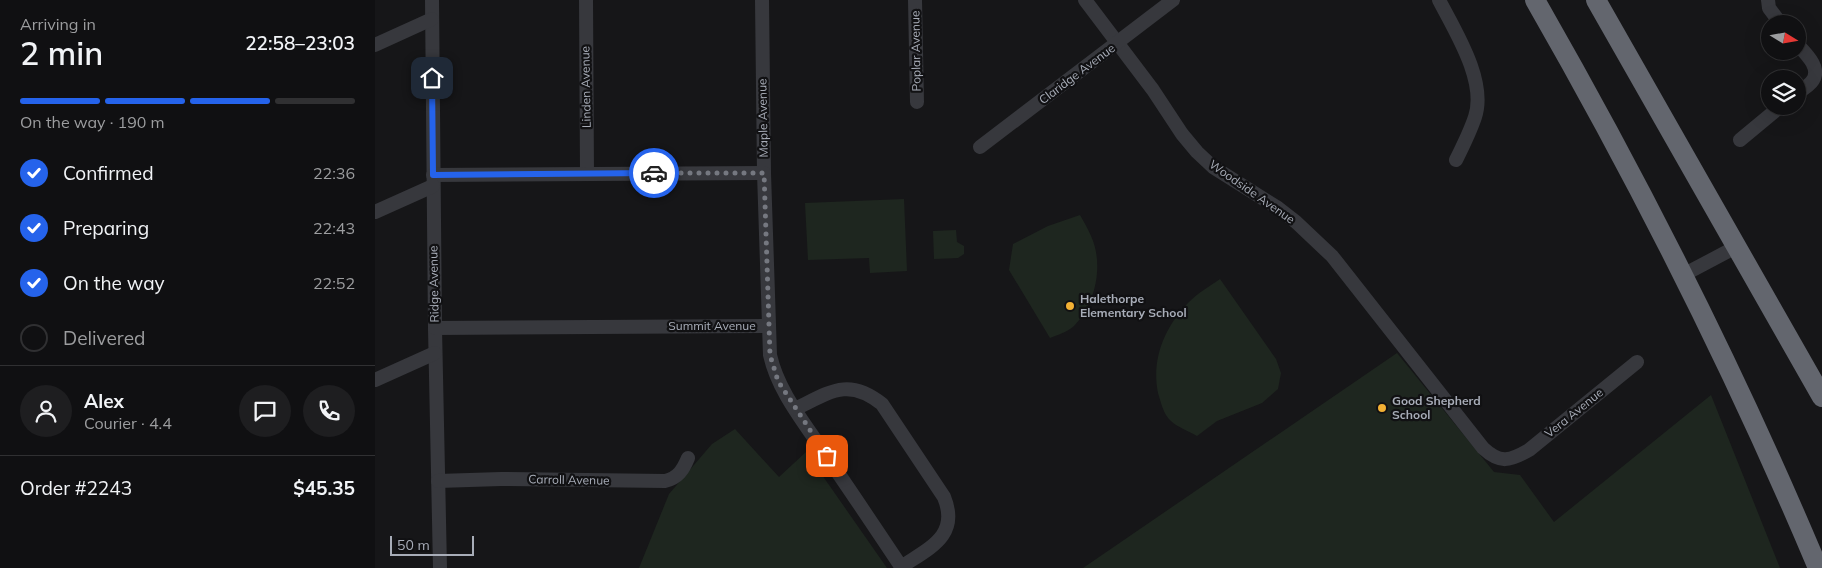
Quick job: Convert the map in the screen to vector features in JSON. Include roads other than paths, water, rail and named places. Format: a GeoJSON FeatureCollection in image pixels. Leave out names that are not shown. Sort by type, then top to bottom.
{"type":"FeatureCollection","features":[{"type":"Feature","properties":{"kind":"highway"},"geometry":{"type":"LineString","coordinates":[[1535,0],[1605,125],[1683,275],[1779,475],[1818,568]]}},
{"type":"Feature","properties":{"kind":"highway"},"geometry":{"type":"LineString","coordinates":[[1597,0],[1822,397]]}},
{"type":"Feature","properties":{"kind":"highway"},"geometry":{"type":"LineString","coordinates":[[1802,363],[1822,392]]}},
{"type":"Feature","properties":{"kind":"highway"},"geometry":{"type":"LineString","coordinates":[[1779,475],[1811,568]]}},
{"type":"Feature","properties":{"kind":"street","name":"Ridge Avenue"},"geometry":{"type":"LineString","coordinates":[[432,0],[435,353],[440,568]]}},
{"type":"Feature","properties":{"kind":"street","name":"Linden Avenue"},"geometry":{"type":"LineString","coordinates":[[586,0],[587,173]]}},
{"type":"Feature","properties":{"kind":"street","name":"Maple Avenue"},"geometry":{"type":"LineString","coordinates":[[762,0],[764,173],[769,326]]}},
{"type":"Feature","properties":{"kind":"street","name":"Poplar Avenue"},"geometry":{"type":"LineString","coordinates":[[915,0],[917,102]]}},
{"type":"Feature","properties":{"kind":"street","name":"Woodside Avenue"},"geometry":{"type":"LineString","coordinates":[[1085,0],[1153,90],[1181,134],[1197,152],[1221,173],[1278,208],[1313,237],[1332,256],[1483,448],[1491,455],[1509,460]]}},
{"type":"Feature","properties":{"kind":"street","name":"Claridge Avenue"},"geometry":{"type":"LineString","coordinates":[[980,147],[1173,0]]}},
{"type":"Feature","properties":{"kind":"street"},"geometry":{"type":"LineString","coordinates":[[1439,0],[1472,67],[1476,84],[1476,115],[1457,160]]}},
{"type":"Feature","properties":{"kind":"street"},"geometry":{"type":"LineString","coordinates":[[1768,0],[1769,8],[1774,15]]}},
{"type":"Feature","properties":{"kind":"street"},"geometry":{"type":"LineString","coordinates":[[375,45],[432,19]]}},
{"type":"Feature","properties":{"kind":"street"},"geometry":{"type":"LineString","coordinates":[[1806,55],[1812,63],[1815,74],[1813,80],[1806,86]]}},
{"type":"Feature","properties":{"kind":"street"},"geometry":{"type":"LineString","coordinates":[[1740,140],[1770,115]]}},
{"type":"Feature","properties":{"kind":"street"},"geometry":{"type":"LineString","coordinates":[[375,212],[433,181],[587,173],[764,173]]}},
{"type":"Feature","properties":{"kind":"street"},"geometry":{"type":"LineString","coordinates":[[1683,275],[1736,247]]}},
{"type":"Feature","properties":{"kind":"street","name":"Summit Avenue"},"geometry":{"type":"LineString","coordinates":[[435,328],[769,326],[770,355],[778,381],[901,567]]}},
{"type":"Feature","properties":{"kind":"street"},"geometry":{"type":"LineString","coordinates":[[375,380],[435,353]]}},
{"type":"Feature","properties":{"kind":"street","name":"Vera Avenue"},"geometry":{"type":"LineString","coordinates":[[1509,460],[1529,450],[1637,362]]}},
{"type":"Feature","properties":{"kind":"street"},"geometry":{"type":"LineString","coordinates":[[795,409],[834,390],[861,391],[869,394],[882,404],[944,497],[948,507],[949,517],[943,536],[901,567]]}},
{"type":"Feature","properties":{"kind":"street","name":"Carroll Avenue"},"geometry":{"type":"LineString","coordinates":[[438,481],[501,479],[665,481],[673,479],[680,474],[688,458]]}},
{"type":"Feature","properties":{"kind":"place","name":"Halethorpe Elementary School"},"geometry":{"type":"Point","coordinates":[1070,306]}},
{"type":"Feature","properties":{"kind":"place","name":"Good Shepherd School"},"geometry":{"type":"Point","coordinates":[1382,408]}}]}
